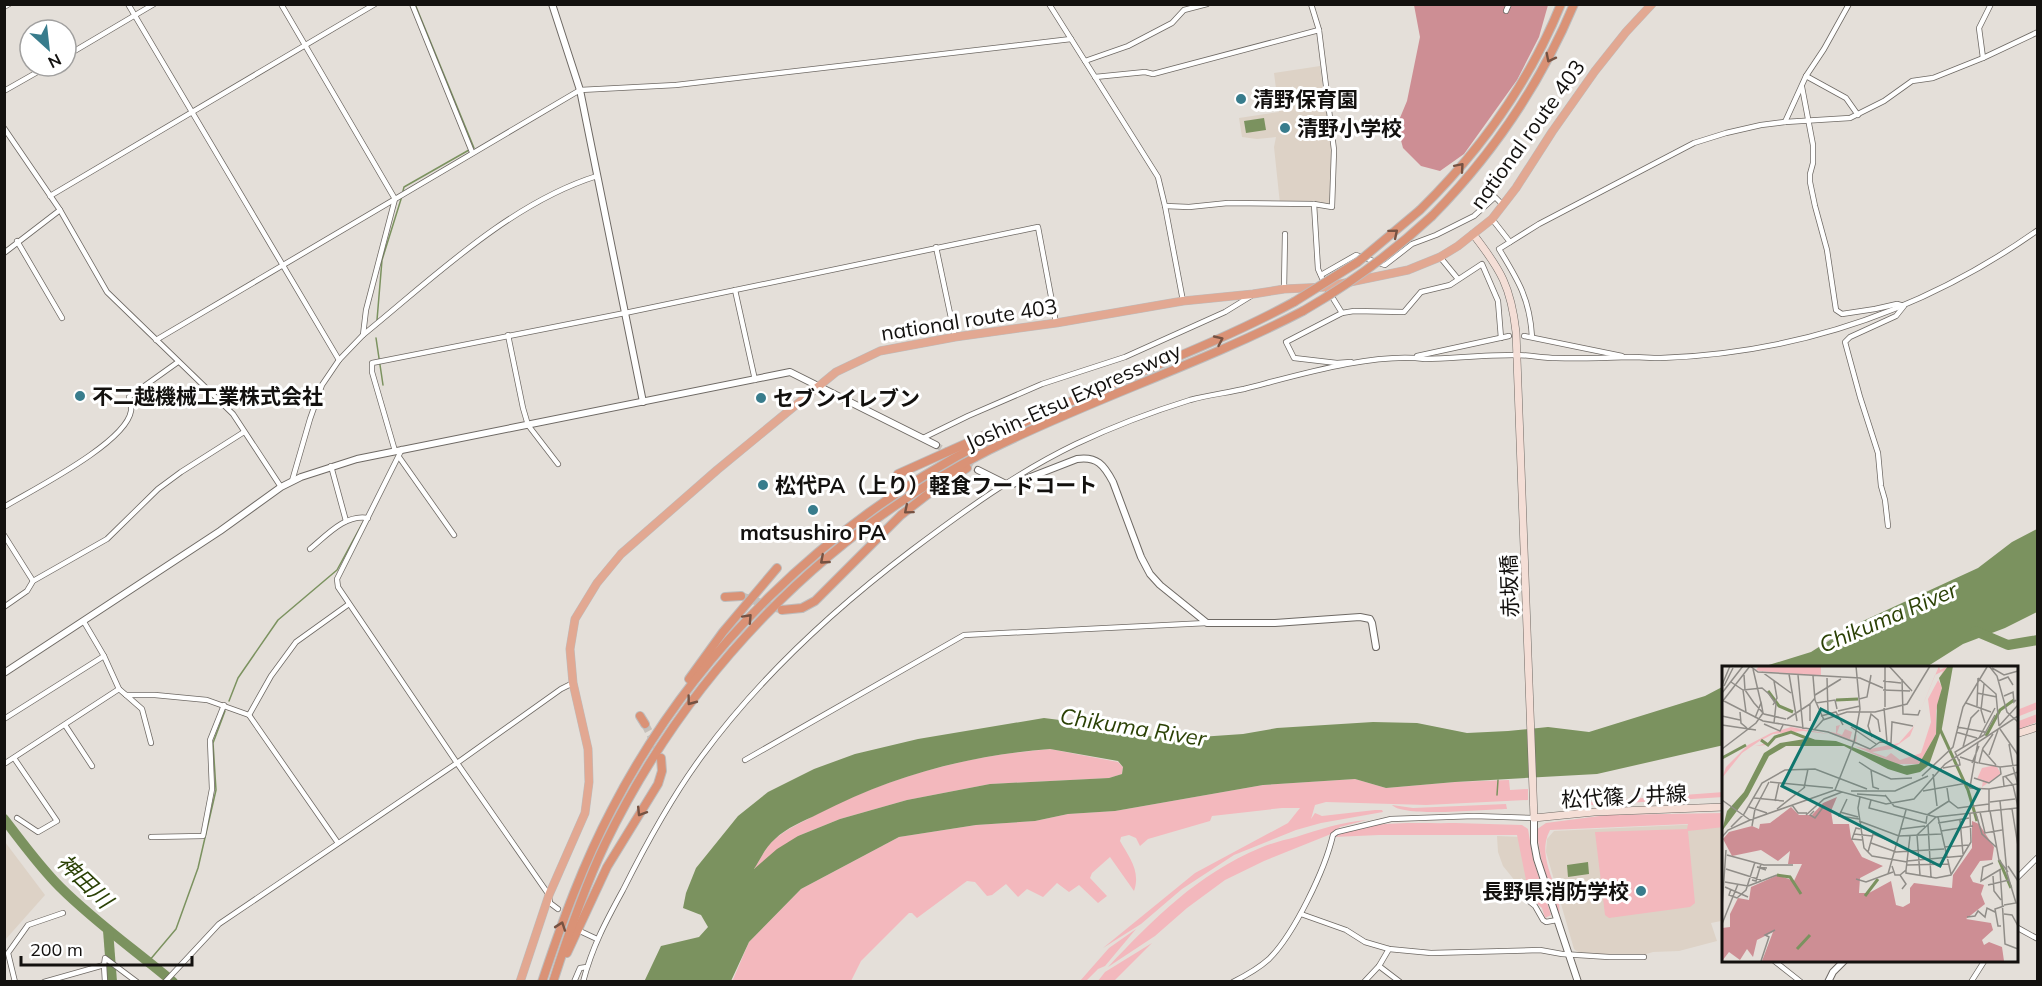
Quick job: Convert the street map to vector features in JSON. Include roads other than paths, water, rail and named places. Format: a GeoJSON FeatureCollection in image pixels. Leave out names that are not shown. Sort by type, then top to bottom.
{"type":"FeatureCollection","features":[{"type":"Feature","properties":{"kind":"highway","name":"Joshin-Etsu Expressway"},"geometry":{"type":"LineString","coordinates":[[542,981],[584,866],[641,756],[687,690],[735,632],[796,570],[846,529],[898,492],[955,458],[1015,427],[1214,342],[1294,302],[1358,262],[1420,210],[1471,155],[1512,99],[1540,50],[1561,4]]}},
{"type":"Feature","properties":{"kind":"highway","name":"Joshin-Etsu Expressway"},"geometry":{"type":"LineString","coordinates":[[555,981],[572,925],[593,870],[635,788],[688,705],[736,646],[805,577],[878,517],[960,466],[1046,423],[1216,353],[1303,311],[1372,267],[1432,216],[1469,177],[1512,121],[1552,53],[1574,4]]}},
{"type":"Feature","properties":{"kind":"highway","name":"national route 403"},"geometry":{"type":"LineString","coordinates":[[520,981],[549,895],[585,813],[589,782],[588,749],[573,683],[570,650],[575,620],[597,583],[621,554],[717,470],[836,372],[880,351],[1183,301],[1284,289],[1326,287],[1408,270],[1440,257],[1492,219],[1516,188],[1594,70],[1652,4]]}},
{"type":"Feature","properties":{"kind":"highway"},"geometry":{"type":"LineString","coordinates":[[898,474],[1029,416],[1110,385]]}},
{"type":"Feature","properties":{"kind":"highway"},"geometry":{"type":"LineString","coordinates":[[782,610],[802,608],[815,601],[885,531],[920,500],[964,469],[1046,423]]}},
{"type":"Feature","properties":{"kind":"highway"},"geometry":{"type":"LineString","coordinates":[[641,756],[664,716],[703,659],[777,568]]}},
{"type":"Feature","properties":{"kind":"highway"},"geometry":{"type":"LineString","coordinates":[[725,597],[741,596]]}},
{"type":"Feature","properties":{"kind":"highway"},"geometry":{"type":"LineString","coordinates":[[640,716],[645,724]]}},
{"type":"Feature","properties":{"kind":"highway"},"geometry":{"type":"LineString","coordinates":[[555,981],[596,888],[658,784],[662,771],[662,758]]}},
{"type":"Feature","properties":{"kind":"main road"},"geometry":{"type":"LineString","coordinates":[[1473,234],[1490,256],[1513,303],[1518,358]]}},
{"type":"Feature","properties":{"kind":"main road","name":"赤坂橋"},"geometry":{"type":"LineString","coordinates":[[1518,358],[1533,809]]}},
{"type":"Feature","properties":{"kind":"main road"},"geometry":{"type":"LineString","coordinates":[[2018,734],[2037,727]]}},
{"type":"Feature","properties":{"kind":"main road","name":"松代篠ノ井線"},"geometry":{"type":"LineString","coordinates":[[1533,809],[1534,818],[1722,807]]}},
{"type":"Feature","properties":{"kind":"street"},"geometry":{"type":"LineString","coordinates":[[4,7],[9,4]]}},
{"type":"Feature","properties":{"kind":"street"},"geometry":{"type":"LineString","coordinates":[[128,4],[339,360]]}},
{"type":"Feature","properties":{"kind":"street"},"geometry":{"type":"LineString","coordinates":[[78,49],[154,4]]}},
{"type":"Feature","properties":{"kind":"street"},"geometry":{"type":"LineString","coordinates":[[281,4],[395,199],[368,299],[363,335]]}},
{"type":"Feature","properties":{"kind":"street"},"geometry":{"type":"LineString","coordinates":[[50,196],[375,4]]}},
{"type":"Feature","properties":{"kind":"street"},"geometry":{"type":"LineString","coordinates":[[412,4],[472,152]]}},
{"type":"Feature","properties":{"kind":"street"},"geometry":{"type":"LineString","coordinates":[[552,4],[580,90],[643,402]]}},
{"type":"Feature","properties":{"kind":"street"},"geometry":{"type":"LineString","coordinates":[[1049,4],[1158,177],[1183,301]]}},
{"type":"Feature","properties":{"kind":"street"},"geometry":{"type":"LineString","coordinates":[[1085,61],[1128,46],[1172,23],[1184,10],[1207,4]]}},
{"type":"Feature","properties":{"kind":"street"},"geometry":{"type":"LineString","coordinates":[[1165,206],[1189,207],[1228,203],[1314,204],[1332,207],[1334,150],[1319,30],[1311,4]]}},
{"type":"Feature","properties":{"kind":"street"},"geometry":{"type":"LineString","coordinates":[[1506,11],[1509,4]]}},
{"type":"Feature","properties":{"kind":"street"},"geometry":{"type":"LineString","coordinates":[[1785,122],[1806,76],[1849,4]]}},
{"type":"Feature","properties":{"kind":"street"},"geometry":{"type":"LineString","coordinates":[[1983,58],[1979,28],[1991,4]]}},
{"type":"Feature","properties":{"kind":"street"},"geometry":{"type":"LineString","coordinates":[[1095,77],[1145,72],[1153,74],[1319,30]]}},
{"type":"Feature","properties":{"kind":"street"},"geometry":{"type":"LineString","coordinates":[[1532,337],[1528,303],[1519,282],[1499,249],[1539,224],[1694,143],[1726,133],[1785,122],[1850,118],[1884,102],[1912,81],[1933,78],[1983,58],[2037,32]]}},
{"type":"Feature","properties":{"kind":"street"},"geometry":{"type":"LineString","coordinates":[[156,340],[580,90],[676,85],[1071,39]]}},
{"type":"Feature","properties":{"kind":"street"},"geometry":{"type":"LineString","coordinates":[[1806,76],[1846,98],[1858,115]]}},
{"type":"Feature","properties":{"kind":"street"},"geometry":{"type":"LineString","coordinates":[[4,91],[27,78]]}},
{"type":"Feature","properties":{"kind":"street"},"geometry":{"type":"LineString","coordinates":[[1802,87],[1813,146],[1810,182],[1827,250],[1836,310],[1842,314],[1896,304],[1904,306]]}},
{"type":"Feature","properties":{"kind":"street"},"geometry":{"type":"LineString","coordinates":[[4,128],[60,210],[108,292],[232,414],[281,488]]}},
{"type":"Feature","properties":{"kind":"street"},"geometry":{"type":"LineString","coordinates":[[292,481],[322,385],[339,360],[363,335],[523,209],[578,181],[597,176]]}},
{"type":"Feature","properties":{"kind":"street"},"geometry":{"type":"LineString","coordinates":[[1321,276],[1356,255],[1385,265],[1412,244],[1436,236],[1474,216],[1495,197],[1503,205]]}},
{"type":"Feature","properties":{"kind":"street"},"geometry":{"type":"LineString","coordinates":[[1314,204],[1318,269],[1342,313]]}},
{"type":"Feature","properties":{"kind":"street"},"geometry":{"type":"LineString","coordinates":[[4,253],[60,210]]}},
{"type":"Feature","properties":{"kind":"street"},"geometry":{"type":"LineString","coordinates":[[1492,219],[1510,242]]}},
{"type":"Feature","properties":{"kind":"street"},"geometry":{"type":"LineString","coordinates":[[454,535],[399,452],[372,372],[372,363],[1038,227],[1056,323]]}},
{"type":"Feature","properties":{"kind":"street"},"geometry":{"type":"LineString","coordinates":[[1412,357],[1425,359],[1659,358],[1707,355],[1775,346],[1852,326],[1904,306],[1966,276],[2004,254],[2037,230]]}},
{"type":"Feature","properties":{"kind":"street"},"geometry":{"type":"LineString","coordinates":[[1284,289],[1285,234]]}},
{"type":"Feature","properties":{"kind":"street"},"geometry":{"type":"LineString","coordinates":[[17,241],[62,318]]}},
{"type":"Feature","properties":{"kind":"street"},"geometry":{"type":"LineString","coordinates":[[936,247],[955,337]]}},
{"type":"Feature","properties":{"kind":"street"},"geometry":{"type":"LineString","coordinates":[[1440,257],[1458,279]]}},
{"type":"Feature","properties":{"kind":"street"},"geometry":{"type":"LineString","coordinates":[[1501,338],[1498,301],[1482,264],[1449,285],[1421,292],[1404,312],[1354,311],[1342,313],[1286,342],[1294,358],[1337,363],[1412,357],[1501,338],[1509,336]]}},
{"type":"Feature","properties":{"kind":"street"},"geometry":{"type":"LineString","coordinates":[[735,290],[755,380]]}},
{"type":"Feature","properties":{"kind":"street"},"geometry":{"type":"LineString","coordinates":[[923,438],[1042,384],[1125,357],[1226,312],[1253,294]]}},
{"type":"Feature","properties":{"kind":"street"},"geometry":{"type":"LineString","coordinates":[[1887,526],[1878,453],[1845,342],[1850,337],[1896,316],[1904,306]]}},
{"type":"Feature","properties":{"kind":"street"},"geometry":{"type":"LineString","coordinates":[[508,335],[528,425],[558,464]]}},
{"type":"Feature","properties":{"kind":"street"},"geometry":{"type":"LineString","coordinates":[[1524,336],[1629,357]]}},
{"type":"Feature","properties":{"kind":"street"},"geometry":{"type":"LineString","coordinates":[[583,981],[597,939],[637,860],[701,757],[788,656],[853,597],[942,526],[1034,466],[1076,444],[1154,412],[1191,400],[1364,361]]}},
{"type":"Feature","properties":{"kind":"street"},"geometry":{"type":"LineString","coordinates":[[4,507],[106,444],[131,412],[129,397],[178,362]]}},
{"type":"Feature","properties":{"kind":"street"},"geometry":{"type":"LineString","coordinates":[[4,674],[292,481],[332,466],[790,372],[936,445]]}},
{"type":"Feature","properties":{"kind":"street"},"geometry":{"type":"LineString","coordinates":[[4,607],[27,591],[33,581],[107,538],[158,489],[244,432]]}},
{"type":"Feature","properties":{"kind":"street"},"geometry":{"type":"LineString","coordinates":[[399,452],[337,579],[340,592],[549,895],[550,903],[558,909]]}},
{"type":"Feature","properties":{"kind":"street"},"geometry":{"type":"LineString","coordinates":[[978,470],[1006,484],[1013,484],[1077,459],[1088,457],[1096,460],[1107,471],[1113,482],[1141,557],[1150,574],[1160,585],[1207,623]]}},
{"type":"Feature","properties":{"kind":"street"},"geometry":{"type":"LineString","coordinates":[[332,466],[346,521]]}},
{"type":"Feature","properties":{"kind":"street"},"geometry":{"type":"LineString","coordinates":[[310,549],[346,521],[360,517],[368,518]]}},
{"type":"Feature","properties":{"kind":"street"},"geometry":{"type":"LineString","coordinates":[[4,535],[33,581]]}},
{"type":"Feature","properties":{"kind":"street"},"geometry":{"type":"LineString","coordinates":[[249,715],[271,676],[296,642],[349,603]]}},
{"type":"Feature","properties":{"kind":"street"},"geometry":{"type":"LineString","coordinates":[[745,760],[964,635],[1207,623],[1275,623],[1360,617],[1370,619],[1372,622],[1376,647]]}},
{"type":"Feature","properties":{"kind":"street"},"geometry":{"type":"LineString","coordinates":[[84,622],[104,656],[119,689],[142,709],[151,743]]}},
{"type":"Feature","properties":{"kind":"street"},"geometry":{"type":"LineString","coordinates":[[4,719],[104,656]]}},
{"type":"Feature","properties":{"kind":"street"},"geometry":{"type":"LineString","coordinates":[[165,981],[219,924],[573,683]]}},
{"type":"Feature","properties":{"kind":"street"},"geometry":{"type":"LineString","coordinates":[[4,764],[119,689]]}},
{"type":"Feature","properties":{"kind":"street"},"geometry":{"type":"LineString","coordinates":[[126,695],[207,700],[249,715],[338,843]]}},
{"type":"Feature","properties":{"kind":"street"},"geometry":{"type":"LineString","coordinates":[[151,837],[204,836],[212,789],[210,740],[224,705]]}},
{"type":"Feature","properties":{"kind":"street"},"geometry":{"type":"LineString","coordinates":[[64,725],[92,766]]}},
{"type":"Feature","properties":{"kind":"street"},"geometry":{"type":"LineString","coordinates":[[14,758],[57,821],[38,832],[17,818]]}},
{"type":"Feature","properties":{"kind":"street"},"geometry":{"type":"LineString","coordinates":[[1233,981],[1266,961],[1280,945],[1301,914],[1333,835],[1340,830],[1390,819],[1474,816],[1534,818],[1537,859],[1578,981]]}},
{"type":"Feature","properties":{"kind":"street"},"geometry":{"type":"LineString","coordinates":[[2018,877],[2037,857]]}},
{"type":"Feature","properties":{"kind":"street"},"geometry":{"type":"LineString","coordinates":[[1525,898],[1535,906],[1542,920],[1546,922],[1557,920]]}},
{"type":"Feature","properties":{"kind":"street"},"geometry":{"type":"LineString","coordinates":[[15,981],[8,953],[17,939],[28,925],[63,913]]}},
{"type":"Feature","properties":{"kind":"street"},"geometry":{"type":"LineString","coordinates":[[1301,914],[1346,930],[1365,942],[1389,949],[1431,953],[1540,950],[1569,955],[1644,957]]}},
{"type":"Feature","properties":{"kind":"street"},"geometry":{"type":"LineString","coordinates":[[2018,928],[2037,939]]}},
{"type":"Feature","properties":{"kind":"street"},"geometry":{"type":"LineString","coordinates":[[582,932],[597,939]]}},
{"type":"Feature","properties":{"kind":"street"},"geometry":{"type":"LineString","coordinates":[[1364,981],[1379,966],[1389,949]]}},
{"type":"Feature","properties":{"kind":"street"},"geometry":{"type":"LineString","coordinates":[[105,981],[105,958],[137,981]]}},
{"type":"Feature","properties":{"kind":"street"},"geometry":{"type":"LineString","coordinates":[[1776,962],[1801,981]]}},
{"type":"Feature","properties":{"kind":"street"},"geometry":{"type":"LineString","coordinates":[[1828,981],[1841,962]]}},
{"type":"Feature","properties":{"kind":"street"},"geometry":{"type":"LineString","coordinates":[[1971,981],[1984,962]]}},
{"type":"Feature","properties":{"kind":"street"},"geometry":{"type":"LineString","coordinates":[[44,981],[104,965]]}},
{"type":"Feature","properties":{"kind":"street"},"geometry":{"type":"LineString","coordinates":[[574,981],[580,968],[587,966]]}},
{"type":"Feature","properties":{"kind":"street"},"geometry":{"type":"LineString","coordinates":[[1379,966],[1400,981]]}},
{"type":"Feature","properties":{"kind":"water"},"geometry":{"type":"Polygon","coordinates":[[[1264,118],[1266,130],[1246,133],[1244,121],[1264,118]]]}},
{"type":"Feature","properties":{"kind":"water","name":"Chikuma River"},"geometry":{"type":"Polygon","coordinates":[[[2037,529],[2037,612],[2005,628],[1963,644],[1928,666],[1766,666],[1811,652],[1852,626],[1978,568],[2012,542],[2037,529]]]}},
{"type":"Feature","properties":{"kind":"water"},"geometry":{"type":"Polygon","coordinates":[[[1722,687],[1722,745],[1597,774],[1386,788],[1355,779],[1263,785],[1115,811],[1068,814],[1035,821],[976,825],[899,837],[801,889],[749,942],[731,981],[644,982],[661,946],[699,937],[708,927],[701,915],[683,908],[686,893],[696,868],[738,816],[768,792],[814,769],[855,754],[918,739],[1044,718],[1091,724],[1154,737],[1185,738],[1243,734],[1277,728],[1373,722],[1417,723],[1467,733],[1548,727],[1589,732],[1705,696],[1722,687]],[[1050,749],[960,762],[931,770],[874,788],[790,828],[772,842],[754,869],[777,849],[798,836],[840,819],[907,800],[990,784],[1109,778],[1122,774],[1123,767],[1118,761],[1050,749]]]}},
{"type":"Feature","properties":{"kind":"water"},"geometry":{"type":"Polygon","coordinates":[[[1588,862],[1589,874],[1568,877],[1567,865],[1588,862]]]}},
{"type":"Feature","properties":{"kind":"waterway"},"geometry":{"type":"LineString","coordinates":[[415,4],[474,148]]}},
{"type":"Feature","properties":{"kind":"waterway"},"geometry":{"type":"LineString","coordinates":[[403,191],[404,187],[469,150]]}},
{"type":"Feature","properties":{"kind":"waterway"},"geometry":{"type":"LineString","coordinates":[[377,320],[382,260],[402,196]]}},
{"type":"Feature","properties":{"kind":"waterway"},"geometry":{"type":"LineString","coordinates":[[376,338],[383,385]]}},
{"type":"Feature","properties":{"kind":"waterway"},"geometry":{"type":"LineString","coordinates":[[229,701],[238,678],[278,620],[337,570],[363,522]]}},
{"type":"Feature","properties":{"kind":"waterway"},"geometry":{"type":"LineString","coordinates":[[1975,631],[2008,645],[2038,640]]}},
{"type":"Feature","properties":{"kind":"waterway"},"geometry":{"type":"LineString","coordinates":[[149,961],[176,929],[198,868],[216,790],[213,743],[225,711]]}},
{"type":"Feature","properties":{"kind":"waterway"},"geometry":{"type":"LineString","coordinates":[[1497,795],[1498,780]]}},
{"type":"Feature","properties":{"kind":"waterway","name":"神田川"},"geometry":{"type":"LineString","coordinates":[[4,819],[38,862],[73,900],[173,982]]}},
{"type":"Feature","properties":{"kind":"waterway","name":"神田川"},"geometry":{"type":"LineString","coordinates":[[108,930],[112,982]]}},
{"type":"Feature","properties":{"kind":"tunnel"},"geometry":{"type":"LineString","coordinates":[[936,445],[978,470]]}},
{"type":"Feature","properties":{"kind":"tunnel"},"geometry":{"type":"LineString","coordinates":[[741,596],[779,609]]}},
{"type":"Feature","properties":{"kind":"tunnel"},"geometry":{"type":"LineString","coordinates":[[645,724],[661,756]]}},
{"type":"Feature","properties":{"kind":"place","name":"清野保育園"},"geometry":{"type":"Point","coordinates":[1241,99]}},
{"type":"Feature","properties":{"kind":"place","name":"清野小学校"},"geometry":{"type":"Point","coordinates":[1285,128]}},
{"type":"Feature","properties":{"kind":"place","name":"不二越機械工業株式会社"},"geometry":{"type":"Point","coordinates":[80,396]}},
{"type":"Feature","properties":{"kind":"place","name":"セブンイレブン"},"geometry":{"type":"Point","coordinates":[761,398]}},
{"type":"Feature","properties":{"kind":"place","name":"松代PA（上り）軽食フードコート"},"geometry":{"type":"Point","coordinates":[763,485]}},
{"type":"Feature","properties":{"kind":"place","name":"matsushiro PA"},"geometry":{"type":"Point","coordinates":[813,510]}},
{"type":"Feature","properties":{"kind":"place","name":"長野県消防学校"},"geometry":{"type":"Point","coordinates":[1641,891]}}]}
